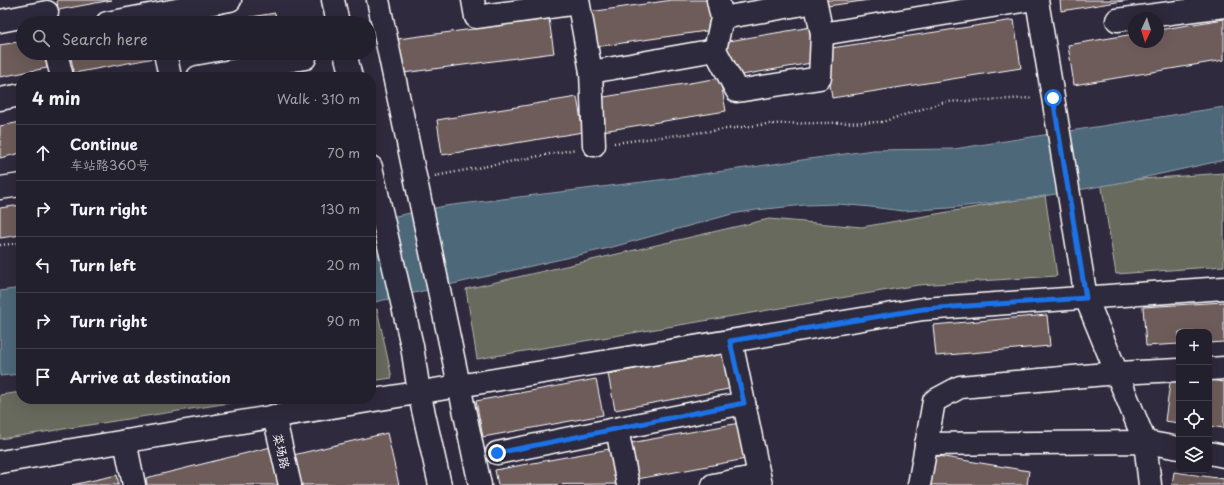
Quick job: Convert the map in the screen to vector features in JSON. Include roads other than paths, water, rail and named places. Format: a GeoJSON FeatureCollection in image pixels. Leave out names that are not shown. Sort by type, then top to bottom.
{"type":"FeatureCollection","features":[{"type":"Feature","properties":{"kind":"main road"},"geometry":{"type":"LineString","coordinates":[[138,16],[230,0]]}},
{"type":"Feature","properties":{"kind":"main road"},"geometry":{"type":"LineString","coordinates":[[333,0],[336,16]]}},
{"type":"Feature","properties":{"kind":"main road"},"geometry":{"type":"LineString","coordinates":[[378,0],[480,485]]}},
{"type":"Feature","properties":{"kind":"main road"},"geometry":{"type":"LineString","coordinates":[[473,0],[476,16],[578,1],[591,72],[594,145]]}},
{"type":"Feature","properties":{"kind":"main road"},"geometry":{"type":"LineString","coordinates":[[822,34],[1028,0]]}},
{"type":"Feature","properties":{"kind":"main road"},"geometry":{"type":"LineString","coordinates":[[1037,0],[1086,298],[1145,442],[1150,485]]}},
{"type":"Feature","properties":{"kind":"main road"},"geometry":{"type":"LineString","coordinates":[[815,1],[822,34],[820,78],[737,91],[716,50],[720,9],[815,1]]}},
{"type":"Feature","properties":{"kind":"main road"},"geometry":{"type":"LineString","coordinates":[[1117,20],[1224,6]]}},
{"type":"Feature","properties":{"kind":"main road"},"geometry":{"type":"LineString","coordinates":[[26,16],[47,12]]}},
{"type":"Feature","properties":{"kind":"main road"},"geometry":{"type":"LineString","coordinates":[[0,21],[16,18]]}},
{"type":"Feature","properties":{"kind":"main road"},"geometry":{"type":"LineString","coordinates":[[591,72],[716,50]]}},
{"type":"Feature","properties":{"kind":"main road"},"geometry":{"type":"LineString","coordinates":[[58,60],[61,72]]}},
{"type":"Feature","properties":{"kind":"main road"},"geometry":{"type":"LineString","coordinates":[[166,60],[169,72]]}},
{"type":"Feature","properties":{"kind":"main road"},"geometry":{"type":"LineString","coordinates":[[226,72],[294,60]]}},
{"type":"Feature","properties":{"kind":"main road"},"geometry":{"type":"LineString","coordinates":[[347,60],[350,72]]}},
{"type":"Feature","properties":{"kind":"main road"},"geometry":{"type":"LineString","coordinates":[[0,99],[16,96]]}},
{"type":"Feature","properties":{"kind":"main road"},"geometry":{"type":"LineString","coordinates":[[0,188],[16,186]]}},
{"type":"Feature","properties":{"kind":"main road"},"geometry":{"type":"LineString","coordinates":[[376,189],[412,346],[419,392],[440,485]]}},
{"type":"Feature","properties":{"kind":"main road"},"geometry":{"type":"LineString","coordinates":[[376,399],[923,309],[1224,288]]}},
{"type":"Feature","properties":{"kind":"main road"},"geometry":{"type":"LineString","coordinates":[[714,485],[760,481],[730,341]]}},
{"type":"Feature","properties":{"kind":"main road"},"geometry":{"type":"LineString","coordinates":[[1212,369],[1224,368]]}},
{"type":"Feature","properties":{"kind":"main road"},"geometry":{"type":"LineString","coordinates":[[919,485],[934,402],[960,387],[1117,373],[1176,370]]}},
{"type":"Feature","properties":{"kind":"main road"},"geometry":{"type":"LineString","coordinates":[[497,453],[744,403]]}},
{"type":"Feature","properties":{"kind":"main road"},"geometry":{"type":"LineString","coordinates":[[0,462],[346,404]]}},
{"type":"Feature","properties":{"kind":"main road","name":"菜场路"},"geometry":{"type":"LineString","coordinates":[[274,416],[290,485]]}},
{"type":"Feature","properties":{"kind":"main road"},"geometry":{"type":"LineString","coordinates":[[617,429],[628,485]]}},
{"type":"Feature","properties":{"kind":"main road"},"geometry":{"type":"LineString","coordinates":[[125,441],[134,485]]}},
{"type":"Feature","properties":{"kind":"main road"},"geometry":{"type":"LineString","coordinates":[[926,444],[1145,442],[1176,447]]}},
{"type":"Feature","properties":{"kind":"main road"},"geometry":{"type":"LineString","coordinates":[[1212,454],[1224,456]]}},
{"type":"Feature","properties":{"kind":"water"},"geometry":{"type":"Polygon","coordinates":[[[1224,107],[1224,160],[1124,182],[1027,199],[949,208],[903,211],[838,204],[805,205],[732,214],[609,248],[376,302],[376,220],[445,206],[667,179],[873,150],[954,149],[1224,107]]]}},
{"type":"Feature","properties":{"kind":"water"},"geometry":{"type":"Polygon","coordinates":[[[16,289],[16,374],[0,376],[0,291],[16,289]]]}}]}
